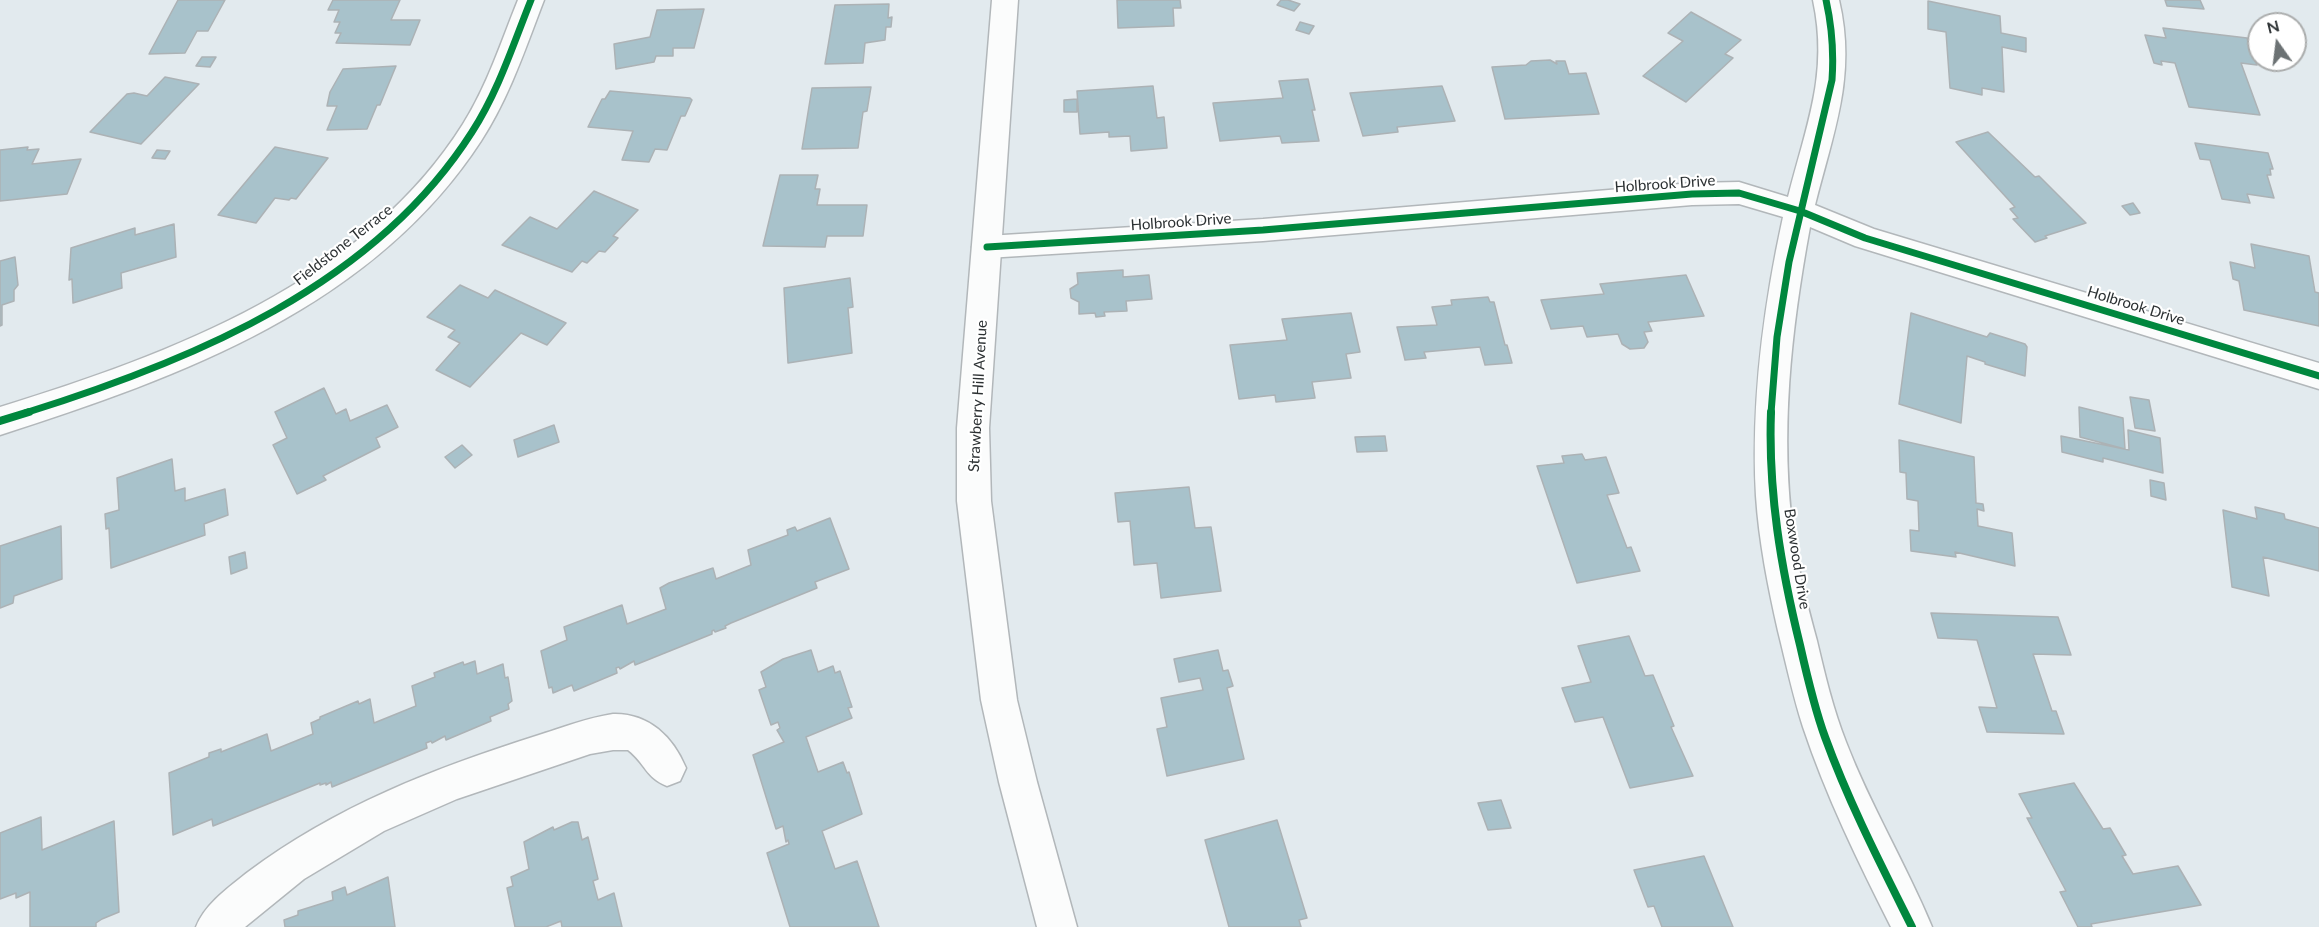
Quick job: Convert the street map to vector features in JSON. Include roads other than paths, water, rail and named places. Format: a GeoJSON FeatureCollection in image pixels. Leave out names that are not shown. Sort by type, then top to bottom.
{"type":"FeatureCollection","features":[{"type":"Feature","properties":{"kind":"street","name":"Fieldstone Terrace"},"geometry":{"type":"LineString","coordinates":[[0,421],[133,376],[219,339],[281,309],[328,278],[373,244],[419,202],[472,135],[503,73],[531,0]]}},
{"type":"Feature","properties":{"kind":"street","name":"Strawberry Hill Avenue"},"geometry":{"type":"LineString","coordinates":[[1005,0],[973,428],[974,501],[982,582],[999,700],[1018,782],[1057,927]]}},
{"type":"Feature","properties":{"kind":"street","name":"Boxwood Drive"},"geometry":{"type":"LineString","coordinates":[[1826,0],[1834,44],[1833,74],[1800,212],[1781,313],[1773,391],[1775,523],[1785,586],[1806,670],[1830,751],[1911,927]]}},
{"type":"Feature","properties":{"kind":"street","name":"Holbrook Drive"},"geometry":{"type":"LineString","coordinates":[[987,247],[1263,230],[1692,194],[1739,193],[1800,212],[1865,238],[2319,376]]}},
{"type":"Feature","properties":{"kind":"street"},"geometry":{"type":"LineString","coordinates":[[216,927],[264,883],[354,824],[468,775],[607,733],[632,732],[648,742],[667,768]]}}]}
